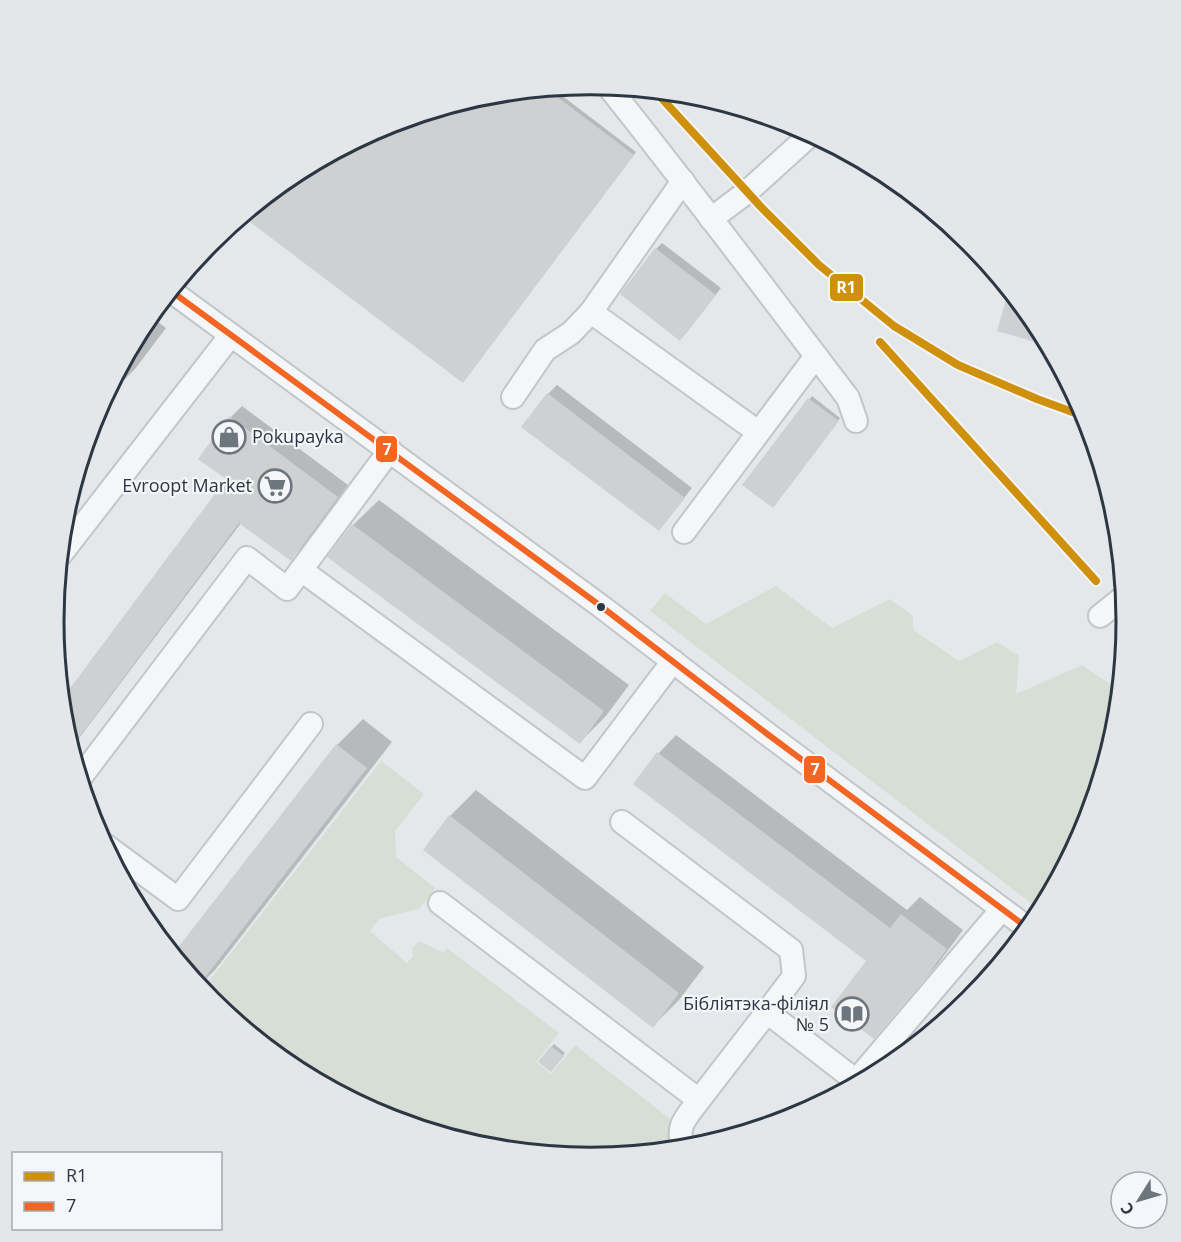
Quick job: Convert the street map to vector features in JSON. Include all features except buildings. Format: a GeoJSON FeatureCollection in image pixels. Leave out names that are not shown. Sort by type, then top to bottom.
{"type":"FeatureCollection","features":[{"type":"Feature","properties":{"kind":"street"},"geometry":{"type":"LineString","coordinates":[[616,96],[684,180],[711,219],[848,398],[856,421]]}},
{"type":"Feature","properties":{"kind":"street"},"geometry":{"type":"LineString","coordinates":[[711,219],[747,192],[804,140]]}},
{"type":"Feature","properties":{"kind":"street"},"geometry":{"type":"LineString","coordinates":[[513,397],[545,350],[571,333],[591,312],[684,180]]}},
{"type":"Feature","properties":{"kind":"street"},"geometry":{"type":"LineString","coordinates":[[177,296],[674,661],[766,733],[1021,923]]}},
{"type":"Feature","properties":{"kind":"street"},"geometry":{"type":"LineString","coordinates":[[591,312],[758,432]]}},
{"type":"Feature","properties":{"kind":"street"},"geometry":{"type":"LineString","coordinates":[[71,541],[231,335]]}},
{"type":"Feature","properties":{"kind":"street"},"geometry":{"type":"LineString","coordinates":[[684,532],[816,356]]}},
{"type":"Feature","properties":{"kind":"street"},"geometry":{"type":"LineString","coordinates":[[86,770],[247,558],[287,589],[390,450]]}},
{"type":"Feature","properties":{"kind":"street"},"geometry":{"type":"LineString","coordinates":[[301,570],[585,778],[674,661]]}},
{"type":"Feature","properties":{"kind":"street"},"geometry":{"type":"LineString","coordinates":[[1100,616],[1115,604]]}},
{"type":"Feature","properties":{"kind":"street"},"geometry":{"type":"LineString","coordinates":[[120,856],[178,899],[311,724]]}},
{"type":"Feature","properties":{"kind":"street"},"geometry":{"type":"LineString","coordinates":[[622,822],[791,950],[794,976],[681,1125],[680,1139]]}},
{"type":"Feature","properties":{"kind":"street"},"geometry":{"type":"LineString","coordinates":[[440,903],[699,1100]]}},
{"type":"Feature","properties":{"kind":"street"},"geometry":{"type":"LineString","coordinates":[[863,1071],[1002,909]]}},
{"type":"Feature","properties":{"kind":"street"},"geometry":{"type":"LineString","coordinates":[[767,1012],[848,1080]]}},
{"type":"Feature","properties":{"kind":"shaded area"},"geometry":{"type":"Polygon","coordinates":[[[776,586],[832,628],[890,599],[913,616],[913,630],[959,661],[997,642],[1019,656],[1016,694],[1082,665],[1112,686],[1099,757],[1089,790],[1062,854],[1033,905],[650,611],[665,593],[706,624],[776,586]]]}},
{"type":"Feature","properties":{"kind":"shaded area"},"geometry":{"type":"Polygon","coordinates":[[[381,761],[424,794],[395,831],[396,857],[435,888],[420,908],[379,919],[370,931],[407,963],[413,956],[412,948],[419,941],[444,953],[447,948],[559,1033],[536,1062],[551,1074],[575,1045],[674,1122],[676,1140],[625,1146],[556,1146],[488,1137],[421,1119],[389,1107],[327,1077],[270,1038],[208,982],[381,761]]]}},
{"type":"Feature","properties":{"kind":"transit line","name":"R1"},"geometry":{"type":"LineString","coordinates":[[664,101],[761,207],[819,265],[894,326],[958,365],[1073,412]]}},
{"type":"Feature","properties":{"kind":"transit line","name":"7"},"geometry":{"type":"LineString","coordinates":[[177,296],[602,607],[766,733],[1021,923]]}},
{"type":"Feature","properties":{"kind":"transit line","name":"R1"},"geometry":{"type":"LineString","coordinates":[[880,342],[1096,581]]}},
{"type":"Feature","properties":{"kind":"place","name":"Pokupayka"},"geometry":{"type":"Point","coordinates":[229,437]}},
{"type":"Feature","properties":{"kind":"place","name":"Evroopt Market"},"geometry":{"type":"Point","coordinates":[275,486]}},
{"type":"Feature","properties":{"kind":"place","name":"Бібліятэка-філіял № 5"},"geometry":{"type":"Point","coordinates":[852,1014]}}]}
